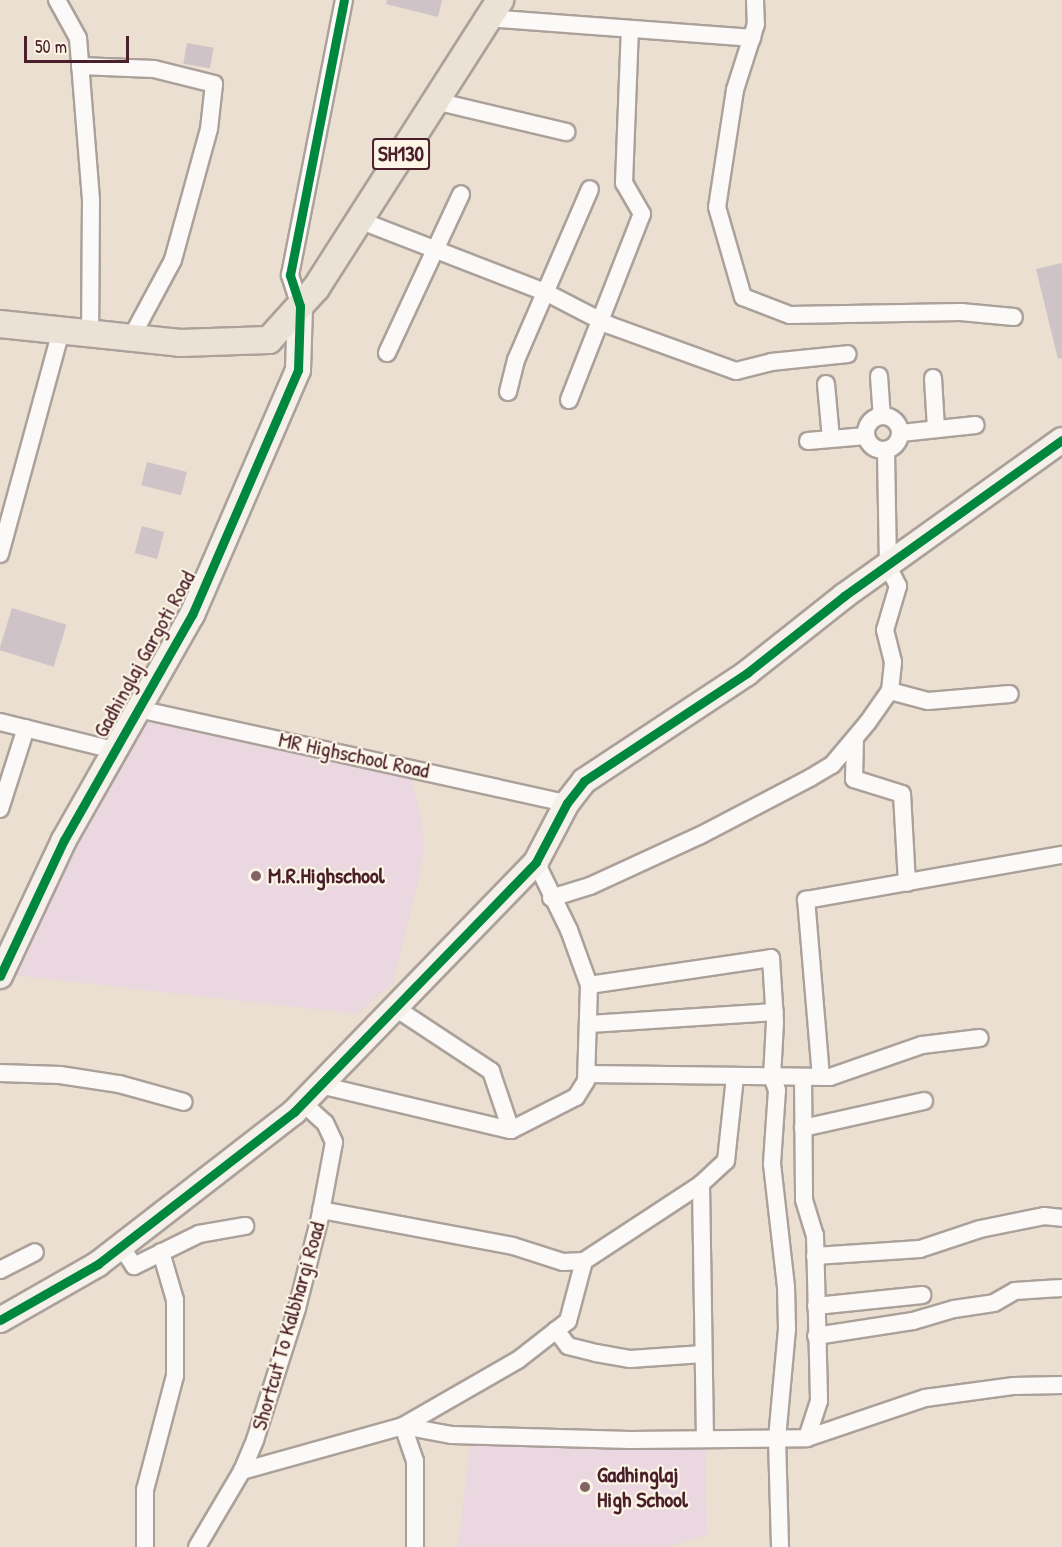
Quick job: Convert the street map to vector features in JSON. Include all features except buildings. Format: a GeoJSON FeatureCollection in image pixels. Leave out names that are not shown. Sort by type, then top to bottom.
{"type":"FeatureCollection","features":[{"type":"Feature","properties":{"kind":"main road","name":"SH130"},"geometry":{"type":"LineString","coordinates":[[0,324],[180,343],[269,340],[300,306],[359,220],[494,9]]}},
{"type":"Feature","properties":{"kind":"street"},"geometry":{"type":"LineString","coordinates":[[300,306],[290,275],[344,0]]}},
{"type":"Feature","properties":{"kind":"street"},"geometry":{"type":"LineString","coordinates":[[755,0],[756,24],[735,90],[717,207],[743,297],[790,315],[961,312],[1014,317]]}},
{"type":"Feature","properties":{"kind":"street"},"geometry":{"type":"LineString","coordinates":[[60,2],[78,38],[91,200],[90,334]]}},
{"type":"Feature","properties":{"kind":"street"},"geometry":{"type":"LineString","coordinates":[[494,9],[630,30],[752,38]]}},
{"type":"Feature","properties":{"kind":"street"},"geometry":{"type":"LineString","coordinates":[[569,400],[602,321],[642,214],[624,183],[630,30]]}},
{"type":"Feature","properties":{"kind":"street"},"geometry":{"type":"LineString","coordinates":[[80,66],[154,69],[214,84],[209,129],[173,260],[131,338]]}},
{"type":"Feature","properties":{"kind":"street"},"geometry":{"type":"LineString","coordinates":[[435,101],[566,132]]}},
{"type":"Feature","properties":{"kind":"street"},"geometry":{"type":"LineString","coordinates":[[508,392],[516,360],[547,293],[590,189]]}},
{"type":"Feature","properties":{"kind":"street"},"geometry":{"type":"LineString","coordinates":[[387,352],[438,250],[461,194]]}},
{"type":"Feature","properties":{"kind":"street"},"geometry":{"type":"LineString","coordinates":[[359,220],[547,293],[602,321],[736,371],[771,362],[848,354]]}},
{"type":"Feature","properties":{"kind":"street","name":"Gadhinglaj Gargoti Road"},"geometry":{"type":"LineString","coordinates":[[0,976],[64,840],[192,615],[298,370],[300,306]]}},
{"type":"Feature","properties":{"kind":"street"},"geometry":{"type":"LineString","coordinates":[[0,554],[61,331]]}},
{"type":"Feature","properties":{"kind":"street"},"geometry":{"type":"LineString","coordinates":[[879,376],[882,415]]}},
{"type":"Feature","properties":{"kind":"street"},"geometry":{"type":"LineString","coordinates":[[933,378],[936,429]]}},
{"type":"Feature","properties":{"kind":"street"},"geometry":{"type":"LineString","coordinates":[[826,384],[831,439]]}},
{"type":"Feature","properties":{"kind":"street"},"geometry":{"type":"LineString","coordinates":[[882,415],[893,418],[900,433],[896,444],[886,450],[871,445],[866,436],[868,424],[882,415]]}},
{"type":"Feature","properties":{"kind":"street"},"geometry":{"type":"LineString","coordinates":[[900,433],[976,425]]}},
{"type":"Feature","properties":{"kind":"street"},"geometry":{"type":"LineString","coordinates":[[808,441],[866,436]]}},
{"type":"Feature","properties":{"kind":"street"},"geometry":{"type":"LineString","coordinates":[[0,1320],[98,1264],[303,1103],[397,1009],[472,924],[536,862],[568,803],[584,781],[747,673],[888,566],[1062,440]]}},
{"type":"Feature","properties":{"kind":"street"},"geometry":{"type":"LineString","coordinates":[[551,898],[591,886],[683,843],[800,783],[832,765],[855,738],[890,691],[893,662],[885,630],[898,586],[888,566],[886,450]]}},
{"type":"Feature","properties":{"kind":"street"},"geometry":{"type":"LineString","coordinates":[[890,691],[928,701],[1010,694]]}},
{"type":"Feature","properties":{"kind":"street","name":"MR Highschool Road"},"geometry":{"type":"LineString","coordinates":[[138,709],[568,803]]}},
{"type":"Feature","properties":{"kind":"street"},"geometry":{"type":"LineString","coordinates":[[0,722],[114,750]]}},
{"type":"Feature","properties":{"kind":"street"},"geometry":{"type":"LineString","coordinates":[[0,809],[26,728]]}},
{"type":"Feature","properties":{"kind":"street"},"geometry":{"type":"LineString","coordinates":[[855,738],[854,779],[902,794],[907,883]]}},
{"type":"Feature","properties":{"kind":"street"},"geometry":{"type":"LineString","coordinates":[[821,1077],[806,900],[1062,855]]}},
{"type":"Feature","properties":{"kind":"street"},"geometry":{"type":"LineString","coordinates":[[320,1085],[511,1130],[576,1097],[587,1074],[590,1024],[589,985],[569,930],[551,898],[536,862]]}},
{"type":"Feature","properties":{"kind":"street"},"geometry":{"type":"LineString","coordinates":[[589,985],[771,958],[774,1012],[772,1077],[777,1090],[772,1164],[786,1287],[787,1329],[777,1438],[780,1547]]}},
{"type":"Feature","properties":{"kind":"street"},"geometry":{"type":"LineString","coordinates":[[397,1009],[491,1071],[511,1130]]}},
{"type":"Feature","properties":{"kind":"street"},"geometry":{"type":"LineString","coordinates":[[590,1024],[774,1012]]}},
{"type":"Feature","properties":{"kind":"street"},"geometry":{"type":"LineString","coordinates":[[587,1074],[821,1077],[922,1045],[980,1038]]}},
{"type":"Feature","properties":{"kind":"street"},"geometry":{"type":"LineString","coordinates":[[0,1073],[60,1075],[119,1084],[184,1102]]}},
{"type":"Feature","properties":{"kind":"street"},"geometry":{"type":"LineString","coordinates":[[321,1210],[513,1246],[563,1262],[584,1261],[701,1184],[726,1161],[735,1077]]}},
{"type":"Feature","properties":{"kind":"street"},"geometry":{"type":"LineString","coordinates":[[803,1077],[804,1200],[815,1235],[819,1401],[807,1438]]}},
{"type":"Feature","properties":{"kind":"street"},"geometry":{"type":"LineString","coordinates":[[804,1128],[924,1101]]}},
{"type":"Feature","properties":{"kind":"street","name":"Shortcut To Kalbhargi Road"},"geometry":{"type":"LineString","coordinates":[[197,1547],[242,1472],[297,1308],[321,1210],[334,1142],[325,1123],[303,1103]]}},
{"type":"Feature","properties":{"kind":"street"},"geometry":{"type":"LineString","coordinates":[[701,1184],[705,1439]]}},
{"type":"Feature","properties":{"kind":"street"},"geometry":{"type":"LineString","coordinates":[[815,1256],[920,1250],[980,1229],[1044,1216],[1062,1218]]}},
{"type":"Feature","properties":{"kind":"street"},"geometry":{"type":"LineString","coordinates":[[122,1246],[134,1266],[199,1234],[245,1226]]}},
{"type":"Feature","properties":{"kind":"street"},"geometry":{"type":"LineString","coordinates":[[0,1269],[35,1252]]}},
{"type":"Feature","properties":{"kind":"street"},"geometry":{"type":"LineString","coordinates":[[145,1547],[146,1490],[175,1376],[175,1300],[161,1252]]}},
{"type":"Feature","properties":{"kind":"street"},"geometry":{"type":"LineString","coordinates":[[242,1472],[403,1426],[518,1360],[568,1321],[584,1261]]}},
{"type":"Feature","properties":{"kind":"street"},"geometry":{"type":"LineString","coordinates":[[816,1336],[913,1322],[954,1309],[994,1303],[1015,1291],[1062,1288]]}},
{"type":"Feature","properties":{"kind":"street"},"geometry":{"type":"LineString","coordinates":[[816,1306],[922,1295]]}},
{"type":"Feature","properties":{"kind":"street"},"geometry":{"type":"LineString","coordinates":[[556,1330],[568,1346],[630,1359],[703,1354]]}},
{"type":"Feature","properties":{"kind":"street"},"geometry":{"type":"LineString","coordinates":[[403,1426],[452,1436],[807,1438],[925,1398],[1014,1386],[1062,1385]]}},
{"type":"Feature","properties":{"kind":"street"},"geometry":{"type":"LineString","coordinates":[[403,1426],[415,1461],[415,1547]]}},
{"type":"Feature","properties":{"kind":"shaded area"},"geometry":{"type":"Polygon","coordinates":[[[138,709],[408,767],[422,821],[424,851],[419,876],[393,983],[357,1014],[4,974],[138,709]]]}},
{"type":"Feature","properties":{"kind":"shaded area","name":"Gadhinglaj High School"},"geometry":{"type":"Polygon","coordinates":[[[471,1436],[705,1439],[707,1535],[669,1547],[458,1547],[471,1436]]]}},
{"type":"Feature","properties":{"kind":"cycle path"},"geometry":{"type":"LineString","coordinates":[[0,976],[64,840],[192,615],[298,370],[300,306],[290,275],[344,0]]}},
{"type":"Feature","properties":{"kind":"cycle path"},"geometry":{"type":"LineString","coordinates":[[0,1320],[98,1264],[294,1112],[536,862],[567,803],[584,781],[747,673],[844,596],[1062,440]]}},
{"type":"Feature","properties":{"kind":"place","name":"M.R.Highschool"},"geometry":{"type":"Point","coordinates":[256,876]}},
{"type":"Feature","properties":{"kind":"place","name":"Gadhinglaj High School"},"geometry":{"type":"Point","coordinates":[585,1487]}}]}
